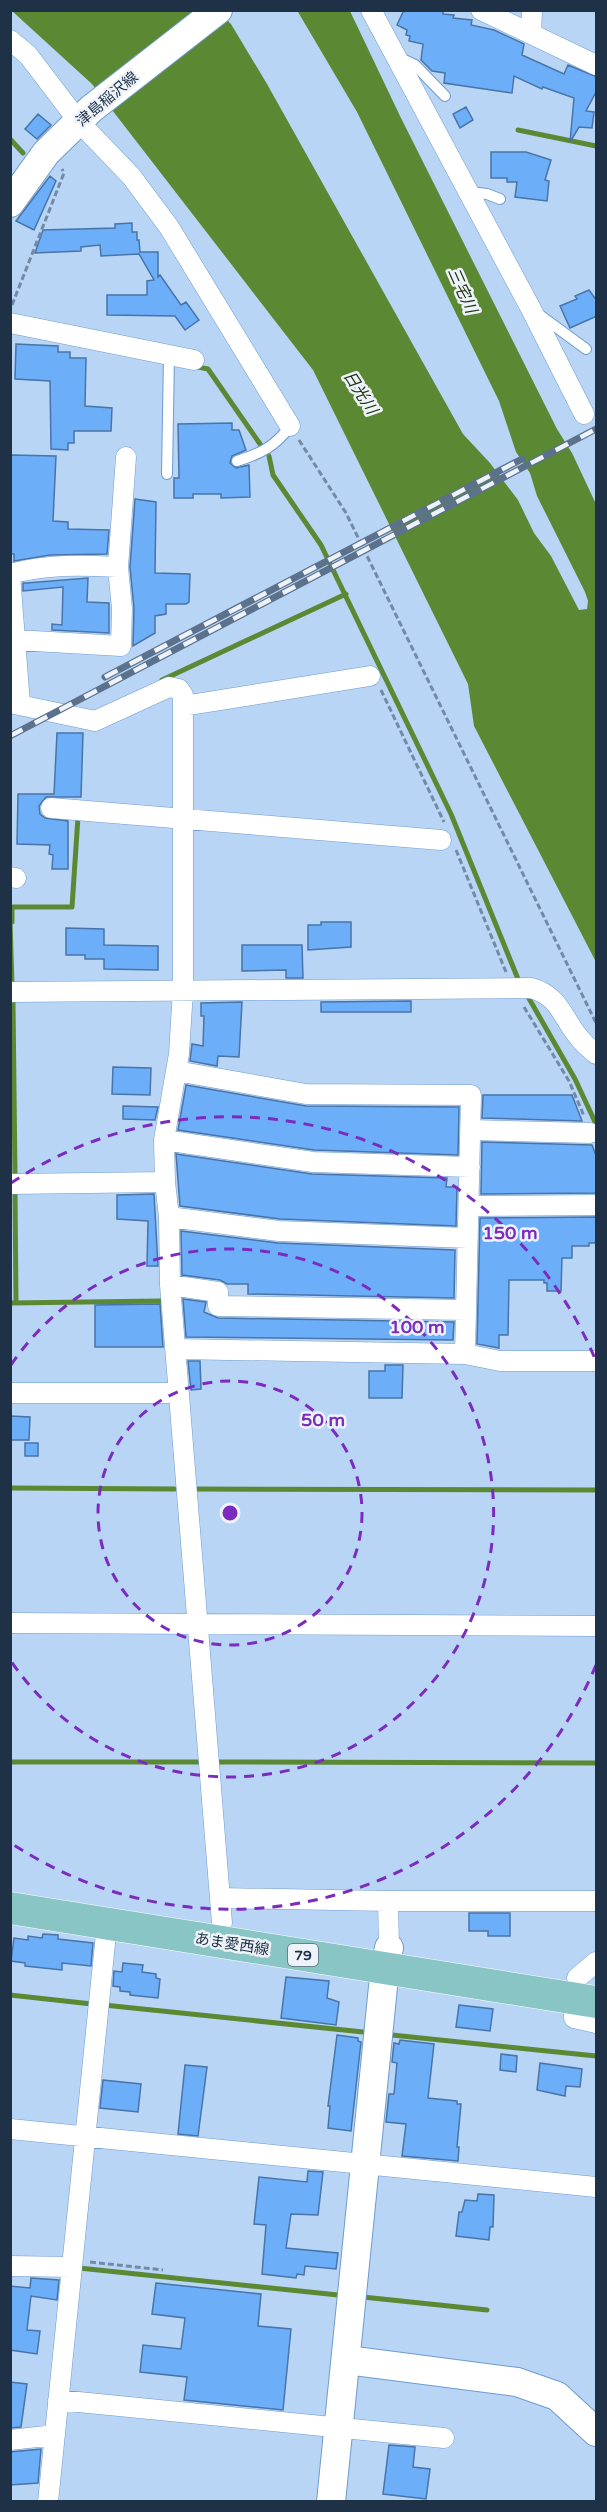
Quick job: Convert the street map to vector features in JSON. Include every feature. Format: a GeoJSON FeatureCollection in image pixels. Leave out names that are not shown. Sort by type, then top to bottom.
{"type":"FeatureCollection","features":[{"type":"Feature","properties":{"kind":"main road","name":"あま愛西線"},"geometry":{"type":"LineString","coordinates":[[10,1889],[221,1910],[387,1958]]}},
{"type":"Feature","properties":{"kind":"main road","name":"あま愛西線"},"geometry":{"type":"LineString","coordinates":[[10,1908],[107,1924],[588,1984]]}},
{"type":"Feature","properties":{"kind":"street","name":"津島稲沢線"},"geometry":{"type":"LineString","coordinates":[[10,203],[46,153],[85,115],[218,10]]}},
{"type":"Feature","properties":{"kind":"street"},"geometry":{"type":"LineString","coordinates":[[371,10],[531,309],[592,404]]}},
{"type":"Feature","properties":{"kind":"street"},"geometry":{"type":"LineString","coordinates":[[481,10],[597,65]]}},
{"type":"Feature","properties":{"kind":"street"},"geometry":{"type":"LineString","coordinates":[[531,34],[532,10]]}},
{"type":"Feature","properties":{"kind":"street"},"geometry":{"type":"LineString","coordinates":[[10,39],[85,115],[169,227],[290,426]]}},
{"type":"Feature","properties":{"kind":"street"},"geometry":{"type":"LineString","coordinates":[[10,323],[194,360]]}},
{"type":"Feature","properties":{"kind":"street"},"geometry":{"type":"LineString","coordinates":[[16,640],[121,646],[122,609],[118,567],[126,457]]}},
{"type":"Feature","properties":{"kind":"street"},"geometry":{"type":"LineString","coordinates":[[118,567],[62,565],[33,568],[10,574],[16,640],[15,704],[95,722],[170,687],[178,689],[183,696],[183,990],[176,1071],[164,1140],[165,1182],[169,1217],[170,1285],[221,1910],[388,1901],[597,1902]]}},
{"type":"Feature","properties":{"kind":"street"},"geometry":{"type":"LineString","coordinates":[[183,706],[370,676]]}},
{"type":"Feature","properties":{"kind":"street"},"geometry":{"type":"LineString","coordinates":[[51,808],[448,837]]}},
{"type":"Feature","properties":{"kind":"street"},"geometry":{"type":"LineString","coordinates":[[10,992],[531,988],[542,991],[552,998],[581,1041],[597,1054]]}},
{"type":"Feature","properties":{"kind":"street"},"geometry":{"type":"LineString","coordinates":[[176,1071],[306,1094],[471,1095],[465,1354]]}},
{"type":"Feature","properties":{"kind":"street"},"geometry":{"type":"LineString","coordinates":[[471,1130],[590,1133]]}},
{"type":"Feature","properties":{"kind":"street"},"geometry":{"type":"LineString","coordinates":[[164,1140],[313,1162],[470,1167]]}},
{"type":"Feature","properties":{"kind":"street"},"geometry":{"type":"LineString","coordinates":[[10,1184],[165,1182]]}},
{"type":"Feature","properties":{"kind":"street"},"geometry":{"type":"LineString","coordinates":[[469,1206],[597,1205]]}},
{"type":"Feature","properties":{"kind":"street"},"geometry":{"type":"LineString","coordinates":[[169,1217],[279,1231],[468,1238]]}},
{"type":"Feature","properties":{"kind":"street"},"geometry":{"type":"LineString","coordinates":[[170,1285],[218,1292],[218,1306],[466,1310]]}},
{"type":"Feature","properties":{"kind":"street"},"geometry":{"type":"LineString","coordinates":[[176,1349],[465,1354],[500,1361],[597,1361]]}},
{"type":"Feature","properties":{"kind":"street"},"geometry":{"type":"LineString","coordinates":[[10,1394],[179,1393]]}},
{"type":"Feature","properties":{"kind":"street"},"geometry":{"type":"LineString","coordinates":[[10,1623],[597,1626]]}},
{"type":"Feature","properties":{"kind":"street"},"geometry":{"type":"LineString","coordinates":[[331,2502],[387,1958],[388,1901]]}},
{"type":"Feature","properties":{"kind":"street"},"geometry":{"type":"LineString","coordinates":[[48,2502],[107,1924]]}},
{"type":"Feature","properties":{"kind":"street"},"geometry":{"type":"LineString","coordinates":[[588,1984],[574,2018],[597,2023]]}},
{"type":"Feature","properties":{"kind":"street"},"geometry":{"type":"LineString","coordinates":[[10,2129],[597,2187]]}},
{"type":"Feature","properties":{"kind":"street"},"geometry":{"type":"LineString","coordinates":[[10,2266],[72,2263]]}},
{"type":"Feature","properties":{"kind":"street"},"geometry":{"type":"LineString","coordinates":[[347,2360],[517,2382],[557,2396],[597,2432]]}},
{"type":"Feature","properties":{"kind":"street"},"geometry":{"type":"LineString","coordinates":[[58,2400],[444,2438]]}},
{"type":"Feature","properties":{"kind":"street"},"geometry":{"type":"LineString","coordinates":[[10,2440],[55,2435]]}},
{"type":"Feature","properties":{"kind":"lane"},"geometry":{"type":"LineString","coordinates":[[398,57],[415,65],[445,96]]}},
{"type":"Feature","properties":{"kind":"lane"},"geometry":{"type":"LineString","coordinates":[[470,192],[487,194],[500,199]]}},
{"type":"Feature","properties":{"kind":"lane"},"geometry":{"type":"LineString","coordinates":[[531,309],[586,350]]}},
{"type":"Feature","properties":{"kind":"lane"},"geometry":{"type":"LineString","coordinates":[[167,474],[169,355]]}},
{"type":"Feature","properties":{"kind":"lane"},"geometry":{"type":"LineString","coordinates":[[237,461],[257,455],[272,446],[290,426]]}},
{"type":"Feature","properties":{"kind":"path"},"geometry":{"type":"LineString","coordinates":[[10,310],[64,173],[61,166]]}},
{"type":"Feature","properties":{"kind":"path"},"geometry":{"type":"LineString","coordinates":[[290,426],[346,513],[597,1023]]}},
{"type":"Feature","properties":{"kind":"path"},"geometry":{"type":"LineString","coordinates":[[370,676],[375,676],[448,837],[513,989],[569,1081],[590,1133]]}},
{"type":"Feature","properties":{"kind":"path"},"geometry":{"type":"LineString","coordinates":[[72,2263],[163,2270]]}},
{"type":"Feature","properties":{"kind":"water"},"geometry":{"type":"Polygon","coordinates":[[[301,10],[350,11],[400,116],[596,504],[596,962],[474,726],[468,684],[313,370],[92,84],[12,11],[218,11],[231,24],[463,434],[490,463],[518,500],[534,533],[551,556],[579,610],[587,609],[588,601],[585,592],[537,496],[530,473],[516,452],[499,401],[357,112],[298,12],[301,10]]]}},
{"type":"Feature","properties":{"kind":"building"},"geometry":{"type":"Polygon","coordinates":[[[404,10],[443,10],[443,14],[454,15],[453,18],[472,20],[471,25],[494,30],[524,44],[522,55],[564,74],[568,65],[597,77],[597,90],[586,111],[594,112],[592,128],[579,127],[570,142],[574,98],[543,87],[542,89],[514,76],[512,93],[444,83],[445,73],[432,71],[421,60],[423,44],[409,41],[410,36],[406,35],[407,30],[397,25],[404,10]]]}},
{"type":"Feature","properties":{"kind":"building"},"geometry":{"type":"Polygon","coordinates":[[[466,107],[473,120],[460,128],[453,114],[466,107]]]}},
{"type":"Feature","properties":{"kind":"building"},"geometry":{"type":"Polygon","coordinates":[[[38,114],[51,125],[37,139],[25,129],[38,114]]]}},
{"type":"Feature","properties":{"kind":"building"},"geometry":{"type":"Polygon","coordinates":[[[491,152],[526,152],[551,160],[545,180],[549,181],[547,201],[515,197],[517,182],[507,182],[507,178],[491,178],[491,152]]]}},
{"type":"Feature","properties":{"kind":"building"},"geometry":{"type":"Polygon","coordinates":[[[50,176],[56,181],[34,230],[16,221],[50,176]]]}},
{"type":"Feature","properties":{"kind":"building"},"geometry":{"type":"Polygon","coordinates":[[[132,223],[132,232],[137,232],[140,252],[158,252],[158,277],[160,275],[181,305],[186,302],[199,320],[185,330],[175,316],[107,315],[107,295],[147,295],[147,281],[154,280],[139,254],[101,256],[100,245],[81,247],[81,251],[35,253],[43,230],[115,228],[115,224],[132,223]]]}},
{"type":"Feature","properties":{"kind":"building"},"geometry":{"type":"Polygon","coordinates":[[[589,290],[597,301],[597,316],[570,328],[560,306],[577,299],[575,296],[589,290]]]}},
{"type":"Feature","properties":{"kind":"building"},"geometry":{"type":"Polygon","coordinates":[[[16,344],[58,346],[58,352],[70,352],[70,358],[86,358],[85,406],[112,408],[111,431],[74,431],[74,443],[68,443],[68,450],[51,449],[50,381],[15,379],[16,344]]]}},
{"type":"Feature","properties":{"kind":"building"},"geometry":{"type":"Polygon","coordinates":[[[232,423],[232,430],[239,430],[246,450],[232,456],[230,463],[236,468],[249,465],[250,497],[221,498],[221,494],[193,494],[193,498],[174,498],[174,478],[179,478],[178,424],[232,423]]]}},
{"type":"Feature","properties":{"kind":"building"},"geometry":{"type":"Polygon","coordinates":[[[10,455],[56,456],[53,521],[68,522],[68,529],[109,530],[107,554],[50,555],[14,561],[14,554],[10,554],[10,455]]]}},
{"type":"Feature","properties":{"kind":"building"},"geometry":{"type":"Polygon","coordinates":[[[135,499],[156,502],[155,573],[190,574],[189,602],[166,604],[166,614],[155,616],[155,633],[133,646],[134,608],[130,567],[135,499]]]}},
{"type":"Feature","properties":{"kind":"building"},"geometry":{"type":"Polygon","coordinates":[[[88,578],[87,602],[109,603],[109,633],[52,630],[52,624],[62,625],[63,587],[23,591],[23,583],[88,578]]]}},
{"type":"Feature","properties":{"kind":"building"},"geometry":{"type":"Polygon","coordinates":[[[57,733],[83,733],[81,797],[46,797],[39,806],[40,814],[45,818],[68,821],[68,869],[52,869],[53,855],[49,854],[50,845],[17,844],[18,794],[54,794],[57,733]]]}},
{"type":"Feature","properties":{"kind":"building"},"geometry":{"type":"Polygon","coordinates":[[[321,922],[351,922],[351,947],[308,950],[308,925],[321,925],[321,922]]]}},
{"type":"Feature","properties":{"kind":"building"},"geometry":{"type":"Polygon","coordinates":[[[66,928],[104,929],[104,945],[158,946],[158,970],[104,969],[104,959],[85,959],[85,955],[66,955],[66,928]]]}},
{"type":"Feature","properties":{"kind":"building"},"geometry":{"type":"Polygon","coordinates":[[[242,945],[302,945],[303,978],[286,978],[286,970],[242,971],[242,945]]]}},
{"type":"Feature","properties":{"kind":"building"},"geometry":{"type":"Polygon","coordinates":[[[411,1001],[411,1012],[321,1012],[321,1002],[411,1001]]]}},
{"type":"Feature","properties":{"kind":"building"},"geometry":{"type":"Polygon","coordinates":[[[242,1002],[239,1057],[218,1056],[217,1066],[190,1061],[192,1044],[203,1046],[204,1016],[201,1016],[201,1003],[242,1002]]]}},
{"type":"Feature","properties":{"kind":"building"},"geometry":{"type":"Polygon","coordinates":[[[113,1067],[151,1068],[150,1095],[112,1094],[113,1067]]]}},
{"type":"Feature","properties":{"kind":"building"},"geometry":{"type":"Polygon","coordinates":[[[186,1085],[306,1106],[459,1107],[458,1155],[314,1150],[178,1130],[186,1085]]]}},
{"type":"Feature","properties":{"kind":"building"},"geometry":{"type":"Polygon","coordinates":[[[483,1095],[572,1095],[582,1121],[482,1118],[483,1095]]]}},
{"type":"Feature","properties":{"kind":"building"},"geometry":{"type":"Polygon","coordinates":[[[123,1106],[158,1107],[155,1120],[123,1119],[123,1106]]]}},
{"type":"Feature","properties":{"kind":"building"},"geometry":{"type":"Polygon","coordinates":[[[482,1142],[592,1145],[597,1158],[597,1193],[481,1194],[482,1142]]]}},
{"type":"Feature","properties":{"kind":"building"},"geometry":{"type":"Polygon","coordinates":[[[176,1154],[312,1174],[447,1178],[446,1187],[457,1187],[456,1226],[280,1219],[180,1206],[176,1154]]]}},
{"type":"Feature","properties":{"kind":"building"},"geometry":{"type":"Polygon","coordinates":[[[154,1194],[158,1266],[147,1266],[148,1221],[117,1219],[117,1195],[154,1194]]]}},
{"type":"Feature","properties":{"kind":"building"},"geometry":{"type":"Polygon","coordinates":[[[597,1217],[597,1243],[589,1243],[589,1246],[572,1246],[572,1258],[562,1258],[561,1291],[547,1291],[547,1283],[544,1283],[544,1280],[509,1280],[508,1335],[499,1335],[499,1348],[477,1344],[480,1218],[597,1217]]]}},
{"type":"Feature","properties":{"kind":"building"},"geometry":{"type":"Polygon","coordinates":[[[181,1231],[278,1243],[455,1250],[454,1298],[248,1294],[248,1284],[227,1284],[220,1280],[182,1275],[181,1231]]]}},
{"type":"Feature","properties":{"kind":"building"},"geometry":{"type":"Polygon","coordinates":[[[183,1299],[206,1302],[204,1312],[218,1318],[454,1322],[453,1340],[186,1337],[183,1299]]]}},
{"type":"Feature","properties":{"kind":"building"},"geometry":{"type":"Polygon","coordinates":[[[160,1304],[163,1347],[95,1347],[95,1305],[160,1304]]]}},
{"type":"Feature","properties":{"kind":"building"},"geometry":{"type":"Polygon","coordinates":[[[188,1361],[200,1361],[201,1389],[191,1390],[188,1361]]]}},
{"type":"Feature","properties":{"kind":"building"},"geometry":{"type":"Polygon","coordinates":[[[385,1365],[403,1365],[402,1398],[369,1398],[369,1371],[385,1371],[385,1365]]]}},
{"type":"Feature","properties":{"kind":"building"},"geometry":{"type":"Polygon","coordinates":[[[10,1416],[30,1417],[29,1440],[10,1440],[10,1416]]]}},
{"type":"Feature","properties":{"kind":"building"},"geometry":{"type":"Polygon","coordinates":[[[25,1443],[38,1443],[38,1456],[25,1456],[25,1443]]]}},
{"type":"Feature","properties":{"kind":"building"},"geometry":{"type":"Polygon","coordinates":[[[469,1913],[510,1913],[510,1936],[488,1936],[488,1931],[469,1931],[469,1913]]]}},
{"type":"Feature","properties":{"kind":"building"},"geometry":{"type":"Polygon","coordinates":[[[43,1934],[58,1935],[58,1939],[93,1943],[91,1966],[62,1963],[62,1970],[25,1966],[25,1963],[11,1961],[14,1938],[28,1940],[28,1936],[42,1938],[43,1934]]]}},
{"type":"Feature","properties":{"kind":"building"},"geometry":{"type":"Polygon","coordinates":[[[123,1963],[143,1965],[142,1972],[156,1974],[156,1978],[160,1979],[158,1998],[130,1995],[130,1992],[120,1991],[120,1987],[113,1986],[114,1971],[122,1972],[123,1963]]]}},
{"type":"Feature","properties":{"kind":"building"},"geometry":{"type":"Polygon","coordinates":[[[286,1977],[329,1981],[327,1998],[339,2002],[336,2025],[281,2018],[286,1977]]]}},
{"type":"Feature","properties":{"kind":"building"},"geometry":{"type":"Polygon","coordinates":[[[459,2005],[493,2009],[490,2031],[456,2027],[459,2005]]]}},
{"type":"Feature","properties":{"kind":"building"},"geometry":{"type":"Polygon","coordinates":[[[337,2035],[358,2038],[361,2042],[351,2131],[328,2128],[330,2106],[328,2106],[337,2035]]]}},
{"type":"Feature","properties":{"kind":"building"},"geometry":{"type":"Polygon","coordinates":[[[400,2040],[434,2044],[428,2098],[457,2101],[457,2104],[461,2104],[458,2161],[402,2156],[406,2124],[386,2122],[389,2094],[394,2094],[397,2063],[392,2062],[394,2043],[399,2044],[400,2040]]]}},
{"type":"Feature","properties":{"kind":"building"},"geometry":{"type":"Polygon","coordinates":[[[501,2054],[517,2056],[516,2072],[500,2070],[501,2054]]]}},
{"type":"Feature","properties":{"kind":"building"},"geometry":{"type":"Polygon","coordinates":[[[540,2063],[582,2069],[580,2087],[566,2086],[565,2096],[537,2090],[540,2063]]]}},
{"type":"Feature","properties":{"kind":"building"},"geometry":{"type":"Polygon","coordinates":[[[185,2065],[207,2067],[198,2136],[178,2134],[185,2065]]]}},
{"type":"Feature","properties":{"kind":"building"},"geometry":{"type":"Polygon","coordinates":[[[103,2080],[141,2084],[138,2112],[100,2108],[103,2080]]]}},
{"type":"Feature","properties":{"kind":"building"},"geometry":{"type":"Polygon","coordinates":[[[308,2171],[323,2172],[318,2215],[291,2214],[286,2248],[338,2253],[336,2269],[305,2266],[304,2275],[297,2274],[296,2278],[262,2274],[266,2225],[254,2224],[259,2177],[307,2182],[308,2171]]]}},
{"type":"Feature","properties":{"kind":"building"},"geometry":{"type":"Polygon","coordinates":[[[478,2194],[494,2195],[493,2227],[490,2227],[489,2240],[456,2236],[459,2212],[462,2212],[465,2200],[477,2201],[478,2194]]]}},
{"type":"Feature","properties":{"kind":"building"},"geometry":{"type":"Polygon","coordinates":[[[31,2278],[59,2280],[57,2300],[31,2296],[27,2330],[40,2331],[37,2354],[10,2350],[10,2286],[30,2288],[31,2278]]]}},
{"type":"Feature","properties":{"kind":"building"},"geometry":{"type":"Polygon","coordinates":[[[156,2283],[261,2294],[258,2326],[291,2329],[283,2410],[184,2400],[187,2377],[140,2372],[143,2345],[181,2349],[185,2318],[152,2314],[156,2283]]]}},
{"type":"Feature","properties":{"kind":"building"},"geometry":{"type":"Polygon","coordinates":[[[10,2382],[27,2384],[21,2427],[10,2428],[10,2382]]]}},
{"type":"Feature","properties":{"kind":"building"},"geometry":{"type":"Polygon","coordinates":[[[389,2445],[415,2447],[413,2467],[430,2469],[426,2499],[383,2494],[389,2445]]]}},
{"type":"Feature","properties":{"kind":"building"},"geometry":{"type":"Polygon","coordinates":[[[41,2449],[38,2483],[10,2485],[10,2452],[41,2449]]]}},
{"type":"Feature","properties":{"kind":"waterway"},"geometry":{"type":"LineString","coordinates":[[518,130],[596,146]]}},
{"type":"Feature","properties":{"kind":"waterway"},"geometry":{"type":"LineString","coordinates":[[10,139],[23,153]]}},
{"type":"Feature","properties":{"kind":"waterway"},"geometry":{"type":"LineString","coordinates":[[193,366],[208,369],[260,444]]}},
{"type":"Feature","properties":{"kind":"waterway"},"geometry":{"type":"LineString","coordinates":[[269,456],[273,475],[321,545],[451,814],[518,979]]}},
{"type":"Feature","properties":{"kind":"waterway"},"geometry":{"type":"LineString","coordinates":[[162,680],[346,594]]}},
{"type":"Feature","properties":{"kind":"waterway"},"geometry":{"type":"LineString","coordinates":[[12,922],[12,907],[72,907],[78,817]]}},
{"type":"Feature","properties":{"kind":"waterway"},"geometry":{"type":"LineString","coordinates":[[10,922],[12,984]]}},
{"type":"Feature","properties":{"kind":"waterway"},"geometry":{"type":"LineString","coordinates":[[527,995],[575,1079],[596,1124]]}},
{"type":"Feature","properties":{"kind":"waterway"},"geometry":{"type":"LineString","coordinates":[[13,1002],[15,1176]]}},
{"type":"Feature","properties":{"kind":"waterway"},"geometry":{"type":"LineString","coordinates":[[15,1191],[16,1303]]}},
{"type":"Feature","properties":{"kind":"waterway"},"geometry":{"type":"LineString","coordinates":[[10,1303],[161,1301]]}},
{"type":"Feature","properties":{"kind":"waterway"},"geometry":{"type":"LineString","coordinates":[[10,1488],[175,1489]]}},
{"type":"Feature","properties":{"kind":"waterway"},"geometry":{"type":"LineString","coordinates":[[195,1489],[596,1490]]}},
{"type":"Feature","properties":{"kind":"waterway"},"geometry":{"type":"LineString","coordinates":[[10,1762],[199,1762]]}},
{"type":"Feature","properties":{"kind":"waterway"},"geometry":{"type":"LineString","coordinates":[[217,1762],[596,1763]]}},
{"type":"Feature","properties":{"kind":"waterway"},"geometry":{"type":"LineString","coordinates":[[10,1995],[92,2004]]}},
{"type":"Feature","properties":{"kind":"waterway"},"geometry":{"type":"LineString","coordinates":[[104,2005],[363,2032]]}},
{"type":"Feature","properties":{"kind":"waterway"},"geometry":{"type":"LineString","coordinates":[[392,2035],[596,2056]]}},
{"type":"Feature","properties":{"kind":"waterway"},"geometry":{"type":"LineString","coordinates":[[79,2268],[338,2295]]}},
{"type":"Feature","properties":{"kind":"waterway"},"geometry":{"type":"LineString","coordinates":[[363,2297],[487,2310]]}},
{"type":"Feature","properties":{"kind":"railway"},"geometry":{"type":"LineString","coordinates":[[10,736],[596,429]]}},
{"type":"Feature","properties":{"kind":"railway"},"geometry":{"type":"LineString","coordinates":[[105,677],[522,459]]}},
{"type":"Feature","properties":{"kind":"water label","name":"三宅川"},"geometry":{"type":"Point","coordinates":[463,290]}},
{"type":"Feature","properties":{"kind":"water label","name":"日光川"},"geometry":{"type":"Point","coordinates":[361,392]}}]}
